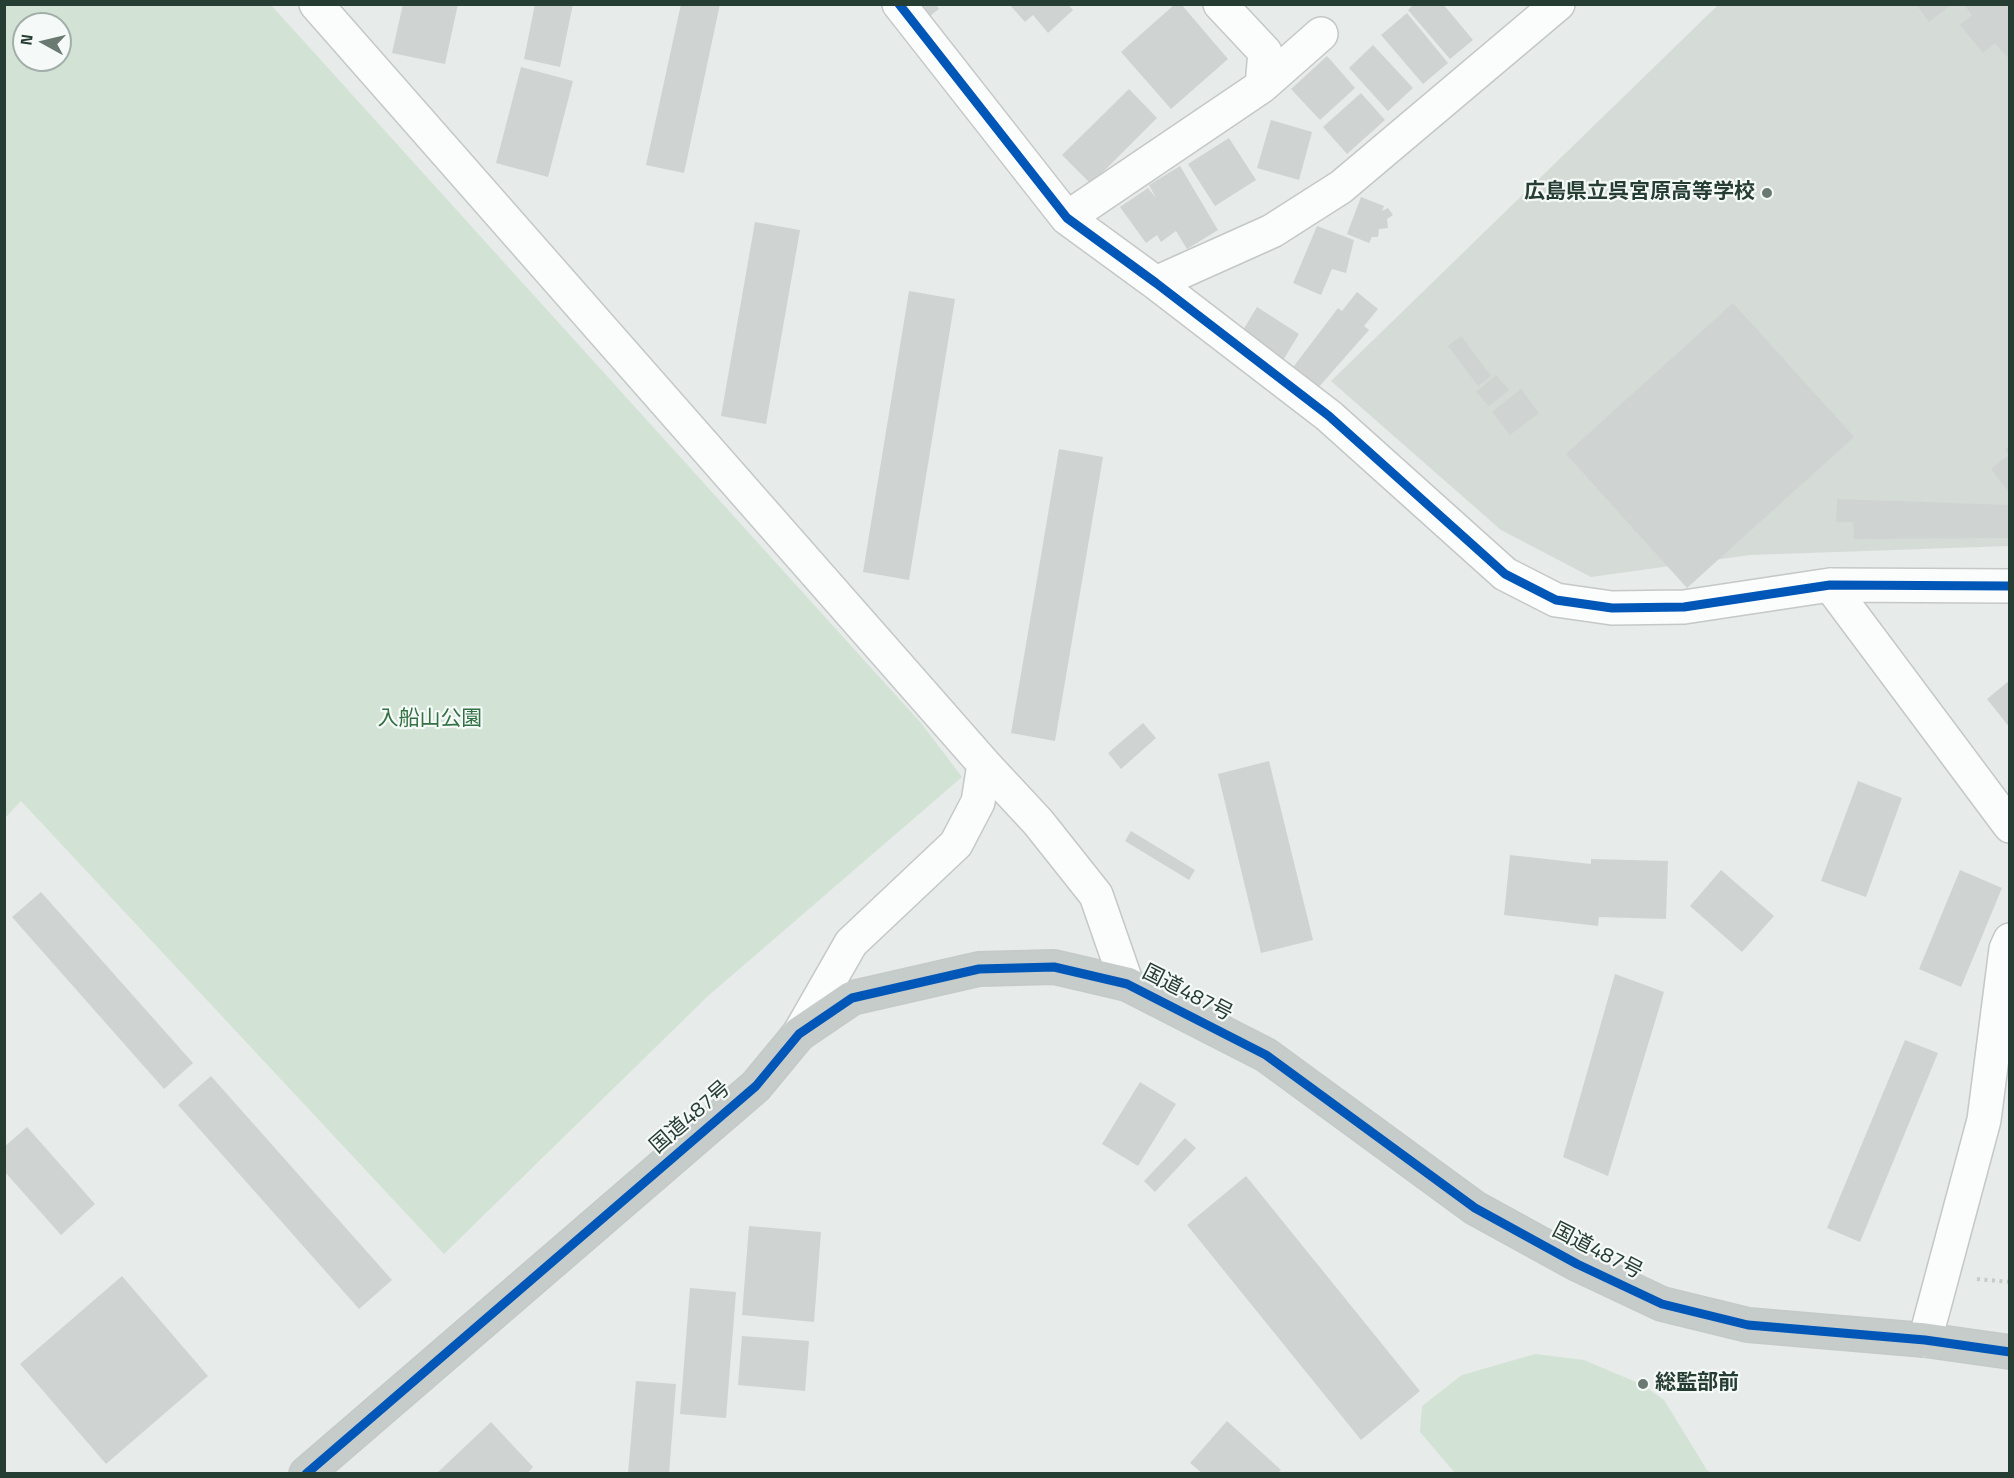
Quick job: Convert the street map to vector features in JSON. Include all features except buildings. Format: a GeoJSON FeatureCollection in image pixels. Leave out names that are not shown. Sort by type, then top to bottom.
{"type":"FeatureCollection","features":[{"type":"Feature","properties":{"kind":"highway","name":"国道487号"},"geometry":{"type":"LineString","coordinates":[[306,1473],[756,1086],[799,1034],[852,998],[979,969],[1054,967],[1127,984],[1266,1055],[1475,1208],[1577,1264],[1662,1304],[1748,1325],[1925,1340],[2010,1352]]}},
{"type":"Feature","properties":{"kind":"street"},"geometry":{"type":"LineString","coordinates":[[316,4],[984,764],[1038,822],[1096,896],[1127,984]]}},
{"type":"Feature","properties":{"kind":"street"},"geometry":{"type":"LineString","coordinates":[[899,4],[1067,218],[1156,283],[1329,416],[1505,574],[1556,600],[1612,608],[1684,607],[1830,585],[2010,586]]}},
{"type":"Feature","properties":{"kind":"street"},"geometry":{"type":"LineString","coordinates":[[1220,4],[1265,52],[1262,86]]}},
{"type":"Feature","properties":{"kind":"street"},"geometry":{"type":"LineString","coordinates":[[1156,283],[1272,231],[1341,187],[1558,4]]}},
{"type":"Feature","properties":{"kind":"street"},"geometry":{"type":"LineString","coordinates":[[1067,218],[1262,86],[1321,34]]}},
{"type":"Feature","properties":{"kind":"street"},"geometry":{"type":"LineString","coordinates":[[1830,585],[2010,826]]}},
{"type":"Feature","properties":{"kind":"street"},"geometry":{"type":"LineString","coordinates":[[799,1034],[851,943],[956,844],[978,802],[984,764]]}},
{"type":"Feature","properties":{"kind":"street"},"geometry":{"type":"LineString","coordinates":[[1925,1340],[1984,1120],[2006,949],[2010,940]]}},
{"type":"Feature","properties":{"kind":"shaded area","name":"広島県立呉宮原高等学校"},"geometry":{"type":"Polygon","coordinates":[[[1718,5],[2009,5],[2009,546],[1750,555],[1591,577],[1501,530],[1331,381],[1718,5]]]}},
{"type":"Feature","properties":{"kind":"green space","name":"入船山公園"},"geometry":{"type":"Polygon","coordinates":[[[5,4],[271,5],[921,723],[962,777],[708,996],[444,1254],[21,801],[5,818],[5,4]]]}},
{"type":"Feature","properties":{"kind":"green space"},"geometry":{"type":"Polygon","coordinates":[[[1535,1354],[1584,1360],[1643,1385],[1664,1400],[1707,1470],[1712,1473],[1455,1473],[1420,1432],[1422,1406],[1462,1375],[1535,1354]]]}},
{"type":"Feature","properties":{"kind":"cycle path"},"geometry":{"type":"LineString","coordinates":[[899,4],[1067,218],[1156,283],[1329,416],[1505,574],[1556,600],[1612,608],[1684,607],[1830,585],[2010,586]]}},
{"type":"Feature","properties":{"kind":"cycle path"},"geometry":{"type":"LineString","coordinates":[[306,1474],[756,1086],[799,1034],[852,998],[979,969],[1054,967],[1127,984],[1266,1055],[1475,1208],[1577,1264],[1662,1304],[1748,1325],[1925,1340],[2010,1352]]}},
{"type":"Feature","properties":{"kind":"place","name":"広島県立呉宮原高等学校"},"geometry":{"type":"Point","coordinates":[1767,193]}},
{"type":"Feature","properties":{"kind":"place","name":"総監部前"},"geometry":{"type":"Point","coordinates":[1643,1384]}}]}
